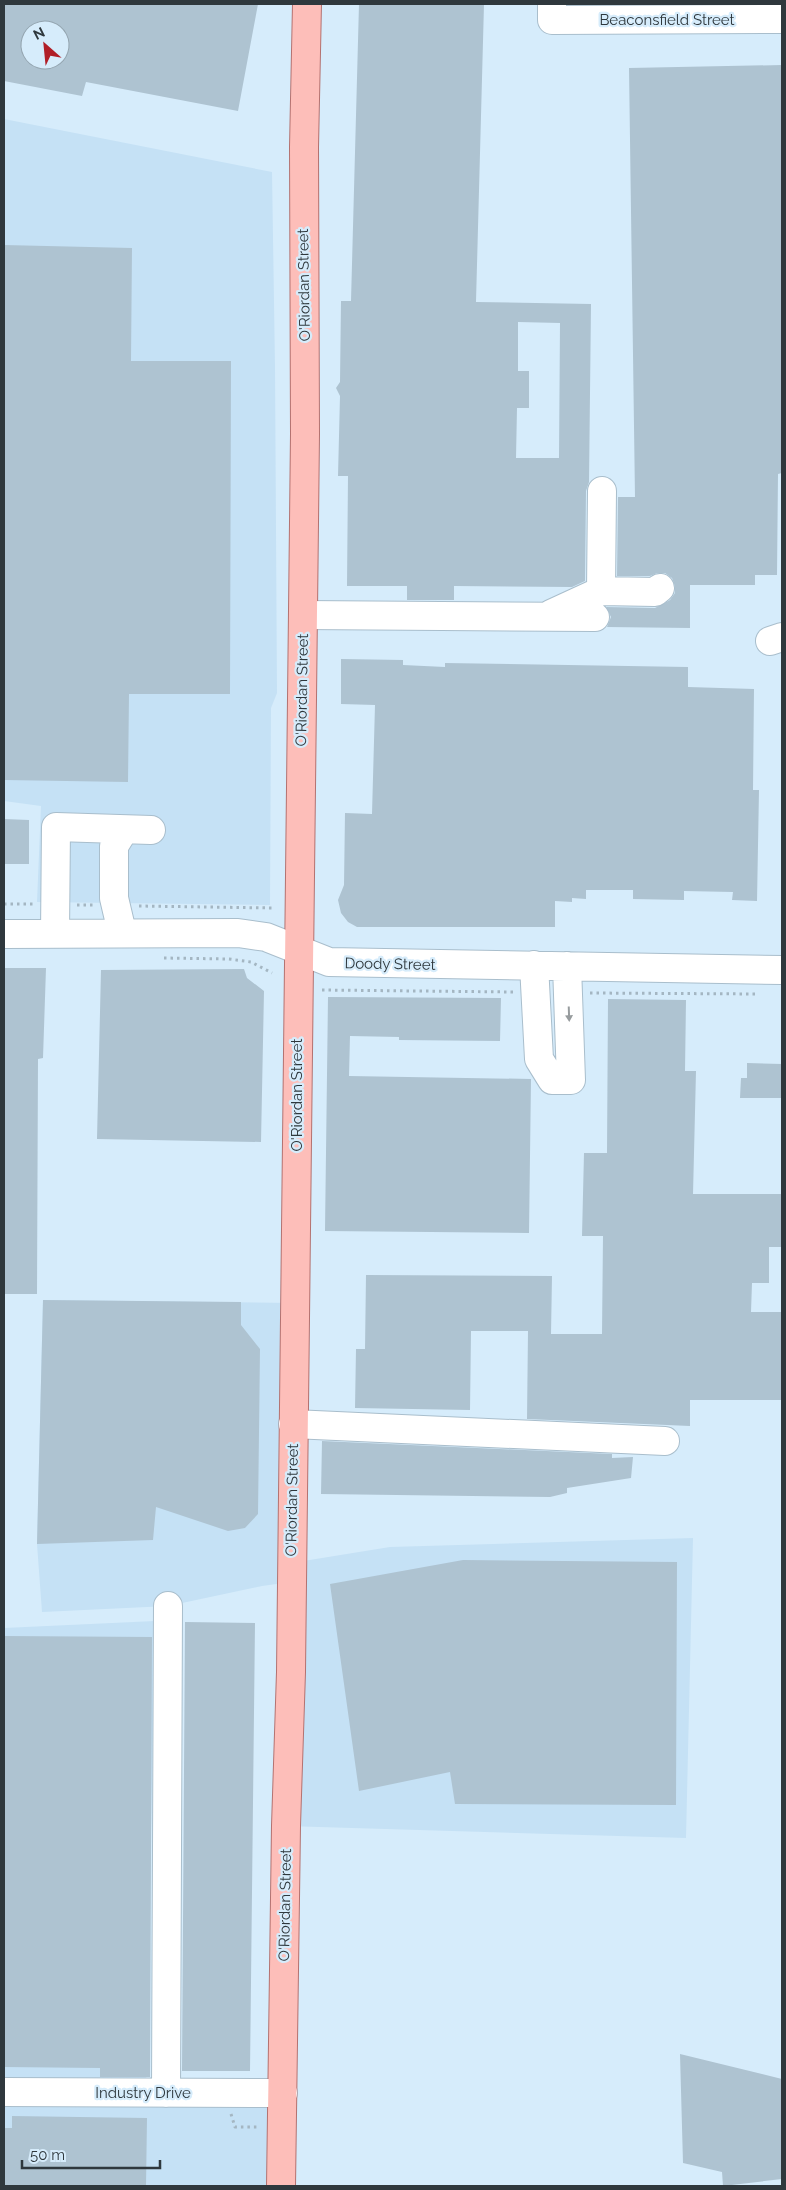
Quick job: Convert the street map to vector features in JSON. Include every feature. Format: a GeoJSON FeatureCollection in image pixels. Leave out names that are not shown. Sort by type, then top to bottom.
{"type":"FeatureCollection","features":[{"type":"Feature","properties":{"kind":"main road","name":"O'Riordan Street"},"geometry":{"type":"LineString","coordinates":[[282,2186],[286,1826],[291,1672],[303,615],[304,147],[307,4]]}},
{"type":"Feature","properties":{"kind":"street","name":"Beaconsfield Street"},"geometry":{"type":"LineString","coordinates":[[552,12],[672,12],[782,19]]}},
{"type":"Feature","properties":{"kind":"street"},"geometry":{"type":"LineString","coordinates":[[601,591],[602,491]]}},
{"type":"Feature","properties":{"kind":"street"},"geometry":{"type":"LineString","coordinates":[[545,617],[601,591],[655,592],[660,588]]}},
{"type":"Feature","properties":{"kind":"street"},"geometry":{"type":"LineString","coordinates":[[303,615],[595,617]]}},
{"type":"Feature","properties":{"kind":"street"},"geometry":{"type":"LineString","coordinates":[[55,934],[56,827],[137,830],[131,846],[130,906],[122,932]]}},
{"type":"Feature","properties":{"kind":"street","name":"Doody Street"},"geometry":{"type":"LineString","coordinates":[[4,934],[238,933],[266,937],[329,962],[782,970]]}},
{"type":"Feature","properties":{"kind":"street"},"geometry":{"type":"LineString","coordinates":[[534,965],[539,1059],[552,1080],[571,1080],[567,966]]}},
{"type":"Feature","properties":{"kind":"street"},"geometry":{"type":"LineString","coordinates":[[293,1424],[665,1441]]}},
{"type":"Feature","properties":{"kind":"street"},"geometry":{"type":"LineString","coordinates":[[166,2093],[168,1606]]}},
{"type":"Feature","properties":{"kind":"street","name":"Industry Drive"},"geometry":{"type":"LineString","coordinates":[[4,2092],[283,2093]]}},
{"type":"Feature","properties":{"kind":"path"},"geometry":{"type":"LineString","coordinates":[[160,958],[229,959],[251,962],[272,973]]}},
{"type":"Feature","properties":{"kind":"shaded area"},"geometry":{"type":"Polygon","coordinates":[[[4,119],[272,172],[277,693],[271,708],[270,905],[37,902],[41,806],[4,801],[4,119]]]}},
{"type":"Feature","properties":{"kind":"shaded area"},"geometry":{"type":"Polygon","coordinates":[[[43,1300],[295,1303],[291,1563],[390,1547],[693,1538],[686,1838],[286,1826],[291,1582],[262,1586],[168,1606],[42,1612],[37,1544],[43,1300]]]}},
{"type":"Feature","properties":{"kind":"shaded area"},"geometry":{"type":"Polygon","coordinates":[[[155,1621],[146,2093],[283,2093],[281,2186],[4,2186],[4,1628],[155,1621]]]}},
{"type":"Feature","properties":{"kind":"building"},"geometry":{"type":"Polygon","coordinates":[[[4,4],[258,4],[238,111],[86,82],[82,96],[4,81],[4,4]]]}},
{"type":"Feature","properties":{"kind":"building"},"geometry":{"type":"Polygon","coordinates":[[[359,4],[484,4],[476,302],[591,304],[589,482],[586,491],[585,581],[572,587],[454,586],[454,600],[407,600],[407,586],[347,586],[348,476],[338,476],[340,396],[336,388],[340,382],[341,301],[351,301],[359,4]],[[518,322],[518,371],[529,371],[529,408],[517,408],[516,458],[559,458],[560,323],[518,322]]]}},
{"type":"Feature","properties":{"kind":"building"},"geometry":{"type":"Polygon","coordinates":[[[782,65],[782,473],[778,474],[777,575],[755,575],[755,585],[690,585],[690,628],[607,627],[611,617],[606,607],[655,608],[670,600],[675,593],[672,578],[665,573],[657,573],[650,576],[617,576],[618,497],[635,497],[629,68],[782,65]]]}},
{"type":"Feature","properties":{"kind":"building"},"geometry":{"type":"Polygon","coordinates":[[[4,245],[132,248],[131,361],[231,361],[230,694],[129,694],[128,782],[4,780],[4,245]]]}},
{"type":"Feature","properties":{"kind":"building"},"geometry":{"type":"Polygon","coordinates":[[[341,659],[403,660],[403,665],[445,667],[445,663],[688,667],[688,687],[754,689],[753,790],[759,790],[757,901],[732,900],[733,892],[684,891],[684,900],[633,899],[633,890],[586,890],[586,899],[572,898],[572,902],[555,901],[555,927],[357,927],[348,922],[341,913],[338,900],[344,885],[345,813],[372,814],[375,705],[341,704],[341,659]]]}},
{"type":"Feature","properties":{"kind":"building"},"geometry":{"type":"Polygon","coordinates":[[[4,819],[29,820],[29,864],[4,864],[4,819]]]}},
{"type":"Feature","properties":{"kind":"building"},"geometry":{"type":"Polygon","coordinates":[[[4,968],[46,968],[43,1058],[38,1059],[37,1294],[4,1294],[4,968]]]}},
{"type":"Feature","properties":{"kind":"building"},"geometry":{"type":"Polygon","coordinates":[[[244,969],[247,978],[264,991],[261,1142],[97,1139],[101,970],[244,969]]]}},
{"type":"Feature","properties":{"kind":"building"},"geometry":{"type":"Polygon","coordinates":[[[328,997],[501,998],[500,1041],[399,1040],[399,1037],[350,1036],[349,1076],[531,1079],[529,1233],[325,1231],[328,997]]]}},
{"type":"Feature","properties":{"kind":"building"},"geometry":{"type":"Polygon","coordinates":[[[608,999],[686,1000],[685,1071],[696,1071],[693,1194],[782,1194],[782,1247],[769,1247],[769,1283],[752,1283],[751,1312],[782,1312],[782,1400],[690,1400],[690,1426],[527,1419],[528,1331],[471,1331],[470,1410],[355,1408],[356,1349],[365,1349],[366,1275],[552,1276],[551,1334],[602,1334],[603,1236],[582,1236],[584,1153],[607,1153],[608,999]]]}},
{"type":"Feature","properties":{"kind":"building"},"geometry":{"type":"Polygon","coordinates":[[[747,1063],[782,1064],[782,1098],[740,1098],[741,1078],[747,1078],[747,1063]]]}},
{"type":"Feature","properties":{"kind":"building"},"geometry":{"type":"Polygon","coordinates":[[[43,1300],[241,1302],[241,1325],[260,1349],[258,1514],[245,1528],[228,1531],[156,1507],[153,1540],[37,1544],[43,1300]]]}},
{"type":"Feature","properties":{"kind":"building"},"geometry":{"type":"Polygon","coordinates":[[[322,1441],[612,1454],[612,1458],[633,1457],[631,1478],[567,1488],[567,1493],[550,1497],[321,1494],[322,1441]]]}},
{"type":"Feature","properties":{"kind":"building"},"geometry":{"type":"Polygon","coordinates":[[[463,1560],[677,1562],[676,1805],[455,1804],[450,1772],[359,1791],[330,1584],[463,1560]]]}},
{"type":"Feature","properties":{"kind":"building"},"geometry":{"type":"Polygon","coordinates":[[[185,1622],[255,1623],[250,2071],[182,2071],[185,1622]]]}},
{"type":"Feature","properties":{"kind":"building"},"geometry":{"type":"Polygon","coordinates":[[[4,1636],[152,1637],[150,2077],[100,2077],[100,2068],[4,2067],[4,1636]]]}},
{"type":"Feature","properties":{"kind":"building"},"geometry":{"type":"Polygon","coordinates":[[[680,2054],[782,2079],[782,2179],[723,2186],[722,2172],[683,2163],[680,2054]]]}},
{"type":"Feature","properties":{"kind":"building"},"geometry":{"type":"Polygon","coordinates":[[[12,2116],[147,2118],[146,2186],[4,2186],[4,2128],[12,2128],[12,2116]]]}}]}
